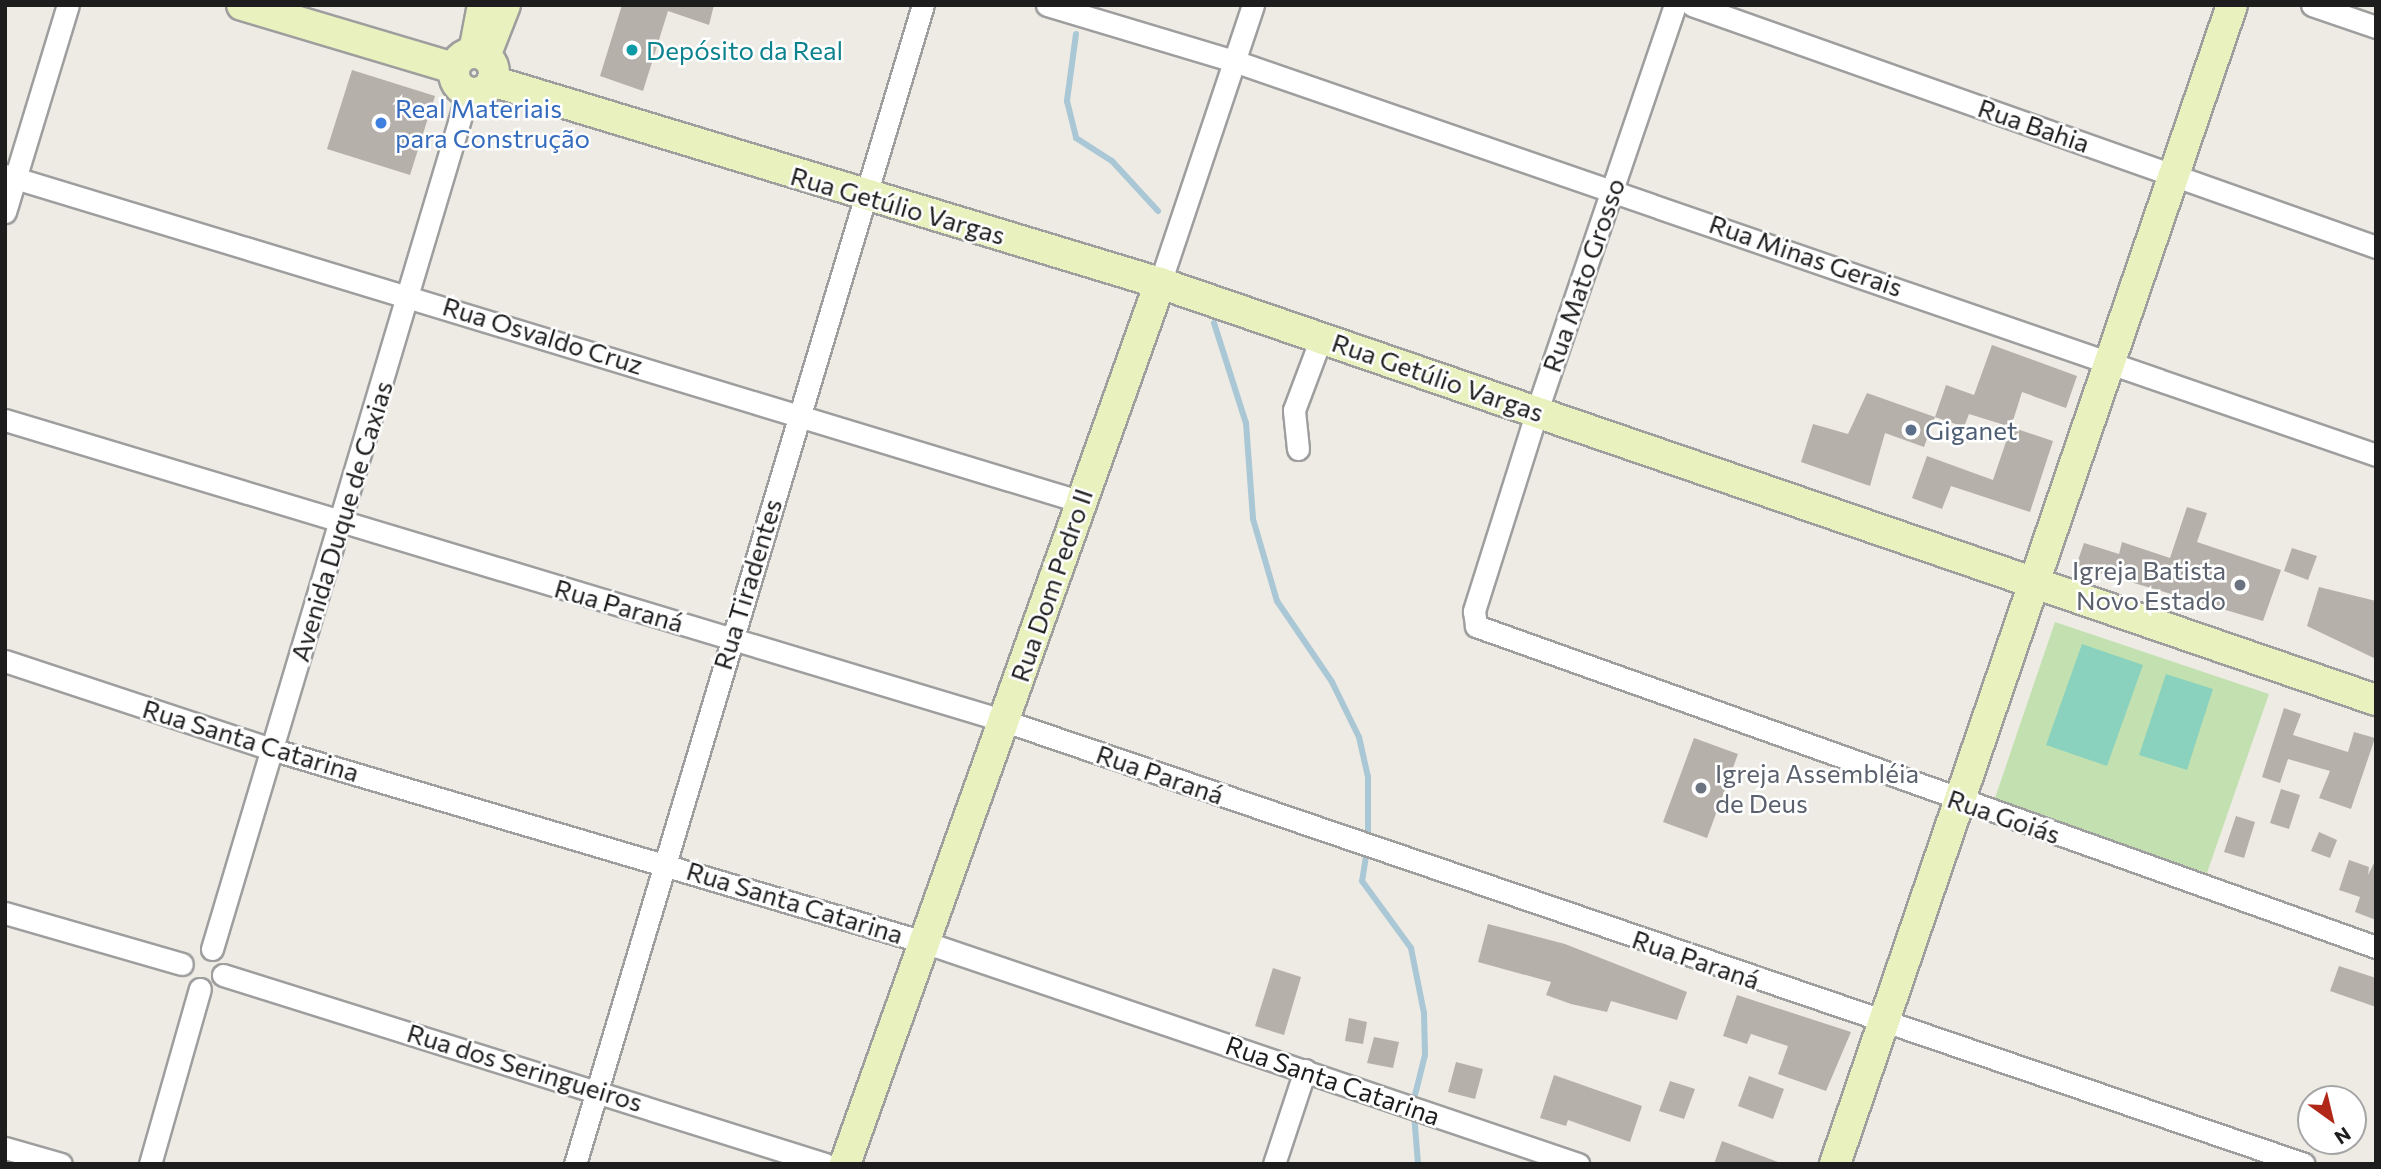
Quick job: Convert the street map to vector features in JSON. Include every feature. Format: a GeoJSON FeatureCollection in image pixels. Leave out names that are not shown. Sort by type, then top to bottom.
{"type":"FeatureCollection","features":[{"type":"Feature","properties":{"kind":"street"},"geometry":{"type":"LineString","coordinates":[[5,212],[10,176],[68,5]]}},
{"type":"Feature","properties":{"kind":"street","name":"Rua Getúlio Vargas"},"geometry":{"type":"LineString","coordinates":[[242,5],[475,70],[865,197],[1160,283],[2376,700]]}},
{"type":"Feature","properties":{"kind":"street","name":"Avenida Duque de Caxias"},"geometry":{"type":"LineString","coordinates":[[475,70],[483,5]]}},
{"type":"Feature","properties":{"kind":"street","name":"Avenida Duque de Caxias"},"geometry":{"type":"LineString","coordinates":[[212,949],[475,70],[505,5]]}},
{"type":"Feature","properties":{"kind":"street","name":"Rua Tiradentes"},"geometry":{"type":"LineString","coordinates":[[575,1164],[923,5]]}},
{"type":"Feature","properties":{"kind":"street","name":"Rua Minas Gerais"},"geometry":{"type":"LineString","coordinates":[[1047,5],[1080,10],[1234,61],[2111,359],[2376,455]]}},
{"type":"Feature","properties":{"kind":"street","name":"Rua Dom Pedro II"},"geometry":{"type":"LineString","coordinates":[[845,1164],[1005,721],[1079,501],[1160,283],[1253,5]]}},
{"type":"Feature","properties":{"kind":"street","name":"Rua Mato Grosso"},"geometry":{"type":"LineString","coordinates":[[1476,626],[1474,611],[1537,411],[1675,5]]}},
{"type":"Feature","properties":{"kind":"street","name":"Rua Bahia"},"geometry":{"type":"LineString","coordinates":[[1692,5],[2376,247]]}},
{"type":"Feature","properties":{"kind":"street"},"geometry":{"type":"LineString","coordinates":[[1835,1164],[2232,5]]}},
{"type":"Feature","properties":{"kind":"street"},"geometry":{"type":"LineString","coordinates":[[2312,5],[2376,27]]}},
{"type":"Feature","properties":{"kind":"street","name":"Rua Osvaldo Cruz"},"geometry":{"type":"LineString","coordinates":[[10,176],[799,412],[1079,501]]}},
{"type":"Feature","properties":{"kind":"street"},"geometry":{"type":"LineString","coordinates":[[1298,449],[1294,410],[1321,338]]}},
{"type":"Feature","properties":{"kind":"street","name":"Rua Paraná"},"geometry":{"type":"LineString","coordinates":[[5,420],[340,525],[731,638],[1005,721],[1884,1023],[2304,1164]]}},
{"type":"Feature","properties":{"kind":"street","name":"Rua Goiás"},"geometry":{"type":"LineString","coordinates":[[1476,626],[2376,947]]}},
{"type":"Feature","properties":{"kind":"street","name":"Rua Santa Catarina"},"geometry":{"type":"LineString","coordinates":[[5,661],[271,749],[667,863],[924,942],[1578,1164]]}},
{"type":"Feature","properties":{"kind":"street"},"geometry":{"type":"LineString","coordinates":[[5,913],[183,964]]}},
{"type":"Feature","properties":{"kind":"street"},"geometry":{"type":"LineString","coordinates":[[150,1164],[200,989],[223,975],[222,960],[212,949],[197,948],[183,964]]}},
{"type":"Feature","properties":{"kind":"street"},"geometry":{"type":"LineString","coordinates":[[183,964],[186,979],[200,989]]}},
{"type":"Feature","properties":{"kind":"street","name":"Rua dos Seringueiros"},"geometry":{"type":"LineString","coordinates":[[223,975],[598,1088],[825,1164]]}},
{"type":"Feature","properties":{"kind":"street"},"geometry":{"type":"LineString","coordinates":[[1274,1164],[1305,1070]]}},
{"type":"Feature","properties":{"kind":"street"},"geometry":{"type":"LineString","coordinates":[[5,1148],[61,1164]]}},
{"type":"Feature","properties":{"kind":"green space"},"geometry":{"type":"Polygon","coordinates":[[[2055,622],[2269,694],[2207,873],[1994,801],[2055,622]]]}},
{"type":"Feature","properties":{"kind":"green space"},"geometry":{"type":"Polygon","coordinates":[[[2082,644],[2143,665],[2107,766],[2046,745],[2082,644]]]}},
{"type":"Feature","properties":{"kind":"green space"},"geometry":{"type":"Polygon","coordinates":[[[2166,674],[2213,689],[2187,770],[2139,755],[2166,674]]]}},
{"type":"Feature","properties":{"kind":"building","name":"Depósito da Real"},"geometry":{"type":"Polygon","coordinates":[[[622,5],[714,5],[709,25],[668,11],[643,91],[600,76],[622,5]]]}},
{"type":"Feature","properties":{"kind":"building","name":"Real Materiais para Construção"},"geometry":{"type":"Polygon","coordinates":[[[352,70],[435,96],[410,175],[327,149],[352,70]]]}},
{"type":"Feature","properties":{"kind":"building"},"geometry":{"type":"Polygon","coordinates":[[[1992,345],[2077,376],[2066,408],[2022,392],[2011,427],[1969,414],[1964,427],[1935,417],[1946,385],[1974,395],[1992,345]]]}},
{"type":"Feature","properties":{"kind":"building"},"geometry":{"type":"Polygon","coordinates":[[[1867,393],[1935,417],[1924,447],[1885,433],[1870,486],[1801,462],[1813,424],[1848,434],[1867,393]]]}},
{"type":"Feature","properties":{"kind":"building"},"geometry":{"type":"Polygon","coordinates":[[[2011,427],[2053,441],[2030,512],[1951,486],[1942,509],[1912,498],[1927,456],[1993,480],[2011,427]]]}},
{"type":"Feature","properties":{"kind":"building"},"geometry":{"type":"Polygon","coordinates":[[[2187,507],[2207,513],[2197,542],[2281,570],[2263,621],[2076,566],[2084,543],[2119,554],[2122,542],[2170,558],[2187,507]]]}},
{"type":"Feature","properties":{"kind":"building"},"geometry":{"type":"Polygon","coordinates":[[[2292,548],[2317,556],[2308,580],[2284,571],[2292,548]]]}},
{"type":"Feature","properties":{"kind":"building"},"geometry":{"type":"Polygon","coordinates":[[[2319,587],[2376,601],[2376,659],[2307,626],[2319,587]]]}},
{"type":"Feature","properties":{"kind":"building"},"geometry":{"type":"Polygon","coordinates":[[[2284,708],[2301,714],[2293,735],[2348,752],[2354,732],[2375,738],[2351,809],[2319,798],[2330,771],[2288,759],[2280,783],[2262,777],[2284,708]]]}},
{"type":"Feature","properties":{"kind":"building","name":"Igreja Assembléia de Deus"},"geometry":{"type":"Polygon","coordinates":[[[1694,738],[1738,754],[1707,838],[1663,822],[1694,738]]]}},
{"type":"Feature","properties":{"kind":"building"},"geometry":{"type":"Polygon","coordinates":[[[2281,789],[2300,795],[2289,829],[2270,823],[2281,789]]]}},
{"type":"Feature","properties":{"kind":"building"},"geometry":{"type":"Polygon","coordinates":[[[2236,816],[2255,822],[2244,858],[2224,852],[2236,816]]]}},
{"type":"Feature","properties":{"kind":"building"},"geometry":{"type":"Polygon","coordinates":[[[2319,832],[2337,840],[2330,858],[2311,851],[2319,832]]]}},
{"type":"Feature","properties":{"kind":"building"},"geometry":{"type":"Polygon","coordinates":[[[2376,859],[2376,920],[2355,912],[2360,897],[2339,890],[2349,860],[2369,867],[2368,875],[2376,859]]]}},
{"type":"Feature","properties":{"kind":"building"},"geometry":{"type":"Polygon","coordinates":[[[1488,924],[1565,944],[1687,992],[1677,1020],[1611,1001],[1607,1012],[1571,1004],[1546,995],[1551,982],[1478,962],[1488,924]]]}},
{"type":"Feature","properties":{"kind":"building"},"geometry":{"type":"Polygon","coordinates":[[[2339,966],[2376,978],[2376,1007],[2330,991],[2339,966]]]}},
{"type":"Feature","properties":{"kind":"building"},"geometry":{"type":"Polygon","coordinates":[[[1273,968],[1301,977],[1284,1035],[1255,1026],[1273,968]]]}},
{"type":"Feature","properties":{"kind":"building"},"geometry":{"type":"Polygon","coordinates":[[[1737,995],[1851,1032],[1826,1091],[1778,1074],[1788,1046],[1751,1034],[1747,1044],[1723,1036],[1737,995]]]}},
{"type":"Feature","properties":{"kind":"building"},"geometry":{"type":"Polygon","coordinates":[[[1349,1018],[1367,1022],[1363,1044],[1345,1041],[1349,1018]]]}},
{"type":"Feature","properties":{"kind":"building"},"geometry":{"type":"Polygon","coordinates":[[[1374,1037],[1399,1042],[1393,1068],[1367,1063],[1374,1037]]]}},
{"type":"Feature","properties":{"kind":"building"},"geometry":{"type":"Polygon","coordinates":[[[1456,1062],[1483,1069],[1475,1099],[1448,1092],[1456,1062]]]}},
{"type":"Feature","properties":{"kind":"building"},"geometry":{"type":"Polygon","coordinates":[[[1554,1075],[1642,1106],[1630,1142],[1568,1120],[1566,1126],[1540,1118],[1554,1075]]]}},
{"type":"Feature","properties":{"kind":"building"},"geometry":{"type":"Polygon","coordinates":[[[1749,1076],[1784,1089],[1773,1119],[1738,1106],[1749,1076]]]}},
{"type":"Feature","properties":{"kind":"building"},"geometry":{"type":"Polygon","coordinates":[[[1670,1081],[1695,1089],[1684,1119],[1659,1111],[1670,1081]]]}},
{"type":"Feature","properties":{"kind":"building"},"geometry":{"type":"Polygon","coordinates":[[[1722,1141],[1778,1162],[1778,1164],[1714,1164],[1722,1141]]]}},
{"type":"Feature","properties":{"kind":"waterway"},"geometry":{"type":"LineString","coordinates":[[1076,34],[1067,101],[1076,138],[1112,161],[1158,211]]}},
{"type":"Feature","properties":{"kind":"waterway"},"geometry":{"type":"LineString","coordinates":[[1214,323],[1246,423],[1253,519],[1277,601],[1332,682],[1359,737],[1368,777],[1368,839]]}},
{"type":"Feature","properties":{"kind":"waterway"},"geometry":{"type":"LineString","coordinates":[[1367,850],[1362,881],[1411,948],[1424,1013],[1425,1055],[1413,1103]]}},
{"type":"Feature","properties":{"kind":"waterway"},"geometry":{"type":"LineString","coordinates":[[1414,1114],[1418,1164]]}},
{"type":"Feature","properties":{"kind":"place","name":"Depósito da Real"},"geometry":{"type":"Point","coordinates":[632,50]}},
{"type":"Feature","properties":{"kind":"place","name":"Real Materiais para Construção"},"geometry":{"type":"Point","coordinates":[381,123]}},
{"type":"Feature","properties":{"kind":"place","name":"Giganet"},"geometry":{"type":"Point","coordinates":[1911,430]}},
{"type":"Feature","properties":{"kind":"place","name":"Igreja Batista Novo Estado"},"geometry":{"type":"Point","coordinates":[2240,585]}},
{"type":"Feature","properties":{"kind":"place","name":"Igreja Assembléia de Deus"},"geometry":{"type":"Point","coordinates":[1701,788]}}]}
